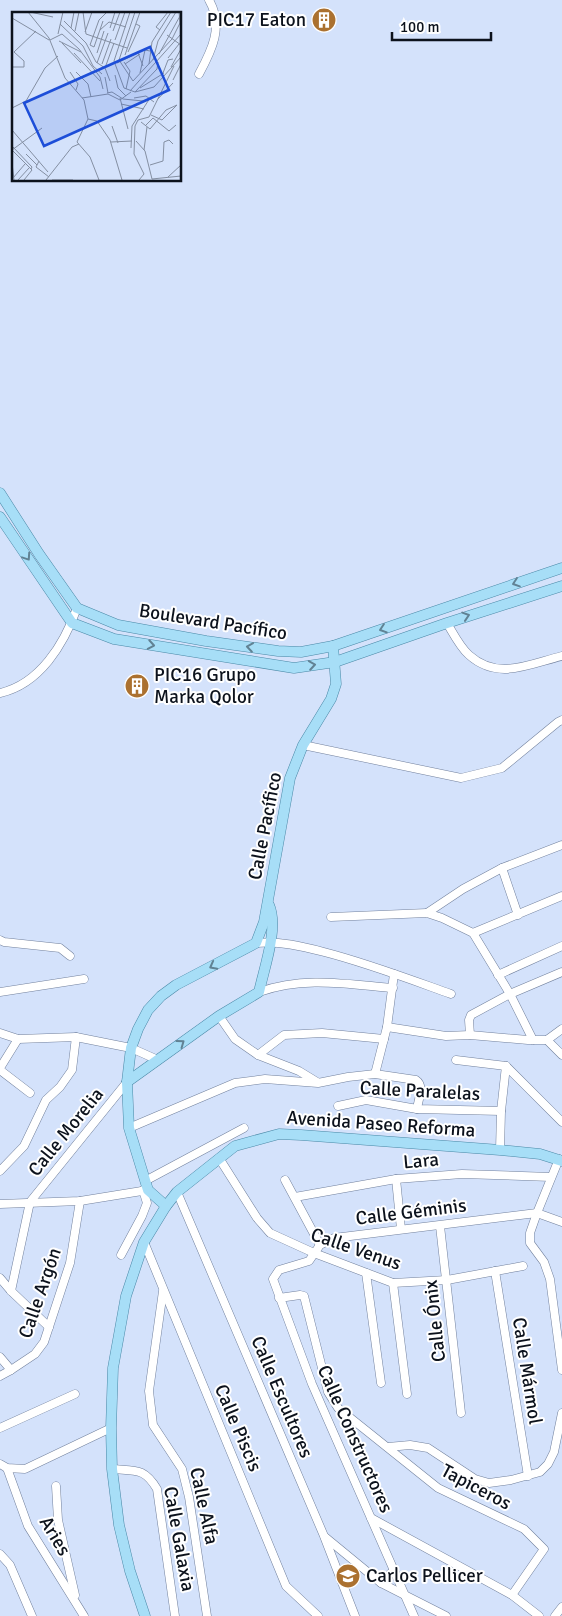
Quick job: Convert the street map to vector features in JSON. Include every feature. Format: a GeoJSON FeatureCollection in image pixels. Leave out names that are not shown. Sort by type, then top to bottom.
{"type":"FeatureCollection","features":[{"type":"Feature","properties":{"kind":"main road"},"geometry":{"type":"LineString","coordinates":[[0,493],[39,554],[77,608]]}},
{"type":"Feature","properties":{"kind":"main road"},"geometry":{"type":"LineString","coordinates":[[0,517],[72,623]]}},
{"type":"Feature","properties":{"kind":"main road","name":"Boulevard Pacífico"},"geometry":{"type":"LineString","coordinates":[[77,608],[118,625],[206,641],[278,651],[301,652],[333,646],[562,568]]}},
{"type":"Feature","properties":{"kind":"main road","name":"Boulevard Pacífico"},"geometry":{"type":"LineString","coordinates":[[72,623],[114,639],[294,668],[335,662],[562,586]]}},
{"type":"Feature","properties":{"kind":"main road","name":"Calle Pacífico"},"geometry":{"type":"LineString","coordinates":[[256,944],[268,903],[290,778],[304,745],[332,700],[336,684],[333,646]]}},
{"type":"Feature","properties":{"kind":"main road","name":"Calle Pacífico"},"geometry":{"type":"LineString","coordinates":[[258,992],[270,942],[272,912],[268,903]]}},
{"type":"Feature","properties":{"kind":"main road"},"geometry":{"type":"LineString","coordinates":[[166,1206],[145,1187],[129,1128],[127,1082],[131,1048],[148,1010],[161,996],[176,985],[256,944]]}},
{"type":"Feature","properties":{"kind":"main road"},"geometry":{"type":"LineString","coordinates":[[127,1082],[219,1016],[258,992]]}},
{"type":"Feature","properties":{"kind":"main road","name":"Avenida Paseo Reforma"},"geometry":{"type":"LineString","coordinates":[[145,1616],[130,1571],[119,1525],[112,1469],[113,1368],[126,1296],[144,1242],[177,1192],[235,1146],[279,1134],[301,1134],[500,1150],[540,1154],[560,1160]]}},
{"type":"Feature","properties":{"kind":"street"},"geometry":{"type":"LineString","coordinates":[[199,74],[212,52],[215,39],[216,22],[209,0]]}},
{"type":"Feature","properties":{"kind":"street"},"geometry":{"type":"LineString","coordinates":[[0,693],[15,689],[37,673],[52,656],[72,623],[77,608]]}},
{"type":"Feature","properties":{"kind":"street"},"geometry":{"type":"LineString","coordinates":[[447,623],[468,654],[486,667],[506,670],[562,656]]}},
{"type":"Feature","properties":{"kind":"street"},"geometry":{"type":"LineString","coordinates":[[304,745],[461,778],[502,768],[562,720]]}},
{"type":"Feature","properties":{"kind":"street"},"geometry":{"type":"LineString","coordinates":[[427,913],[463,889],[502,868],[562,845]]}},
{"type":"Feature","properties":{"kind":"street"},"geometry":{"type":"LineString","coordinates":[[502,868],[518,914]]}},
{"type":"Feature","properties":{"kind":"street"},"geometry":{"type":"LineString","coordinates":[[473,933],[562,896]]}},
{"type":"Feature","properties":{"kind":"street"},"geometry":{"type":"LineString","coordinates":[[331,917],[427,913],[473,933],[510,994],[533,1040]]}},
{"type":"Feature","properties":{"kind":"street"},"geometry":{"type":"LineString","coordinates":[[0,940],[60,948],[70,956]]}},
{"type":"Feature","properties":{"kind":"street"},"geometry":{"type":"LineString","coordinates":[[256,944],[270,942],[292,944],[394,974],[451,994]]}},
{"type":"Feature","properties":{"kind":"street"},"geometry":{"type":"LineString","coordinates":[[498,975],[562,946]]}},
{"type":"Feature","properties":{"kind":"street"},"geometry":{"type":"LineString","coordinates":[[470,1035],[469,1020],[471,1015],[510,994],[562,972]]}},
{"type":"Feature","properties":{"kind":"street"},"geometry":{"type":"LineString","coordinates":[[376,1074],[387,1027],[394,974]]}},
{"type":"Feature","properties":{"kind":"street"},"geometry":{"type":"LineString","coordinates":[[0,992],[84,979]]}},
{"type":"Feature","properties":{"kind":"street"},"geometry":{"type":"LineString","coordinates":[[258,992],[276,986],[319,981],[393,988]]}},
{"type":"Feature","properties":{"kind":"street"},"geometry":{"type":"LineString","coordinates":[[219,1016],[235,1038],[258,1055],[299,1071],[318,1083]]}},
{"type":"Feature","properties":{"kind":"street"},"geometry":{"type":"LineString","coordinates":[[387,1027],[446,1036],[470,1035],[533,1040],[547,1040],[562,1029]]}},
{"type":"Feature","properties":{"kind":"street"},"geometry":{"type":"LineString","coordinates":[[258,1055],[284,1035],[322,1033],[384,1039]]}},
{"type":"Feature","properties":{"kind":"street"},"geometry":{"type":"LineString","coordinates":[[0,1034],[18,1040],[76,1037],[131,1048],[158,1060]]}},
{"type":"Feature","properties":{"kind":"street"},"geometry":{"type":"LineString","coordinates":[[0,1171],[24,1146],[46,1100],[60,1087],[72,1070],[76,1037]]}},
{"type":"Feature","properties":{"kind":"street"},"geometry":{"type":"LineString","coordinates":[[18,1040],[0,1069],[30,1093]]}},
{"type":"Feature","properties":{"kind":"street"},"geometry":{"type":"LineString","coordinates":[[547,1040],[562,1055]]}},
{"type":"Feature","properties":{"kind":"street"},"geometry":{"type":"LineString","coordinates":[[456,1060],[506,1066],[562,1122]]}},
{"type":"Feature","properties":{"kind":"street"},"geometry":{"type":"LineString","coordinates":[[500,1150],[501,1111],[506,1066]]}},
{"type":"Feature","properties":{"kind":"street"},"geometry":{"type":"LineString","coordinates":[[129,1128],[235,1084],[265,1079],[318,1083],[376,1074],[416,1080],[421,1086],[417,1109]]}},
{"type":"Feature","properties":{"kind":"street","name":"Calle Morelia"},"geometry":{"type":"LineString","coordinates":[[30,1202],[127,1082]]}},
{"type":"Feature","properties":{"kind":"street","name":"Calle Paralelas"},"geometry":{"type":"LineString","coordinates":[[338,1106],[366,1100],[417,1109],[501,1111]]}},
{"type":"Feature","properties":{"kind":"street"},"geometry":{"type":"LineString","coordinates":[[0,1204],[80,1201],[145,1187],[244,1128]]}},
{"type":"Feature","properties":{"kind":"street","name":"Calle Venus"},"geometry":{"type":"LineString","coordinates":[[219,1158],[257,1218],[270,1233],[314,1253],[393,1283],[447,1280],[523,1266]]}},
{"type":"Feature","properties":{"kind":"street"},"geometry":{"type":"LineString","coordinates":[[560,1160],[537,1213],[530,1233],[530,1243],[544,1262],[550,1279],[562,1370]]}},
{"type":"Feature","properties":{"kind":"street","name":"Lara"},"geometry":{"type":"LineString","coordinates":[[295,1197],[396,1180],[462,1174],[551,1177]]}},
{"type":"Feature","properties":{"kind":"street"},"geometry":{"type":"LineString","coordinates":[[285,1180],[320,1245],[314,1253]]}},
{"type":"Feature","properties":{"kind":"street"},"geometry":{"type":"LineString","coordinates":[[396,1180],[400,1230]]}},
{"type":"Feature","properties":{"kind":"street"},"geometry":{"type":"LineString","coordinates":[[121,1255],[147,1203],[145,1187]]}},
{"type":"Feature","properties":{"kind":"street","name":"Calle Escultores"},"geometry":{"type":"LineString","coordinates":[[177,1192],[324,1536],[355,1616]]}},
{"type":"Feature","properties":{"kind":"street","name":"Calle Argón"},"geometry":{"type":"LineString","coordinates":[[0,1376],[35,1354],[44,1342],[70,1264],[80,1201]]}},
{"type":"Feature","properties":{"kind":"street"},"geometry":{"type":"LineString","coordinates":[[12,1291],[30,1202]]}},
{"type":"Feature","properties":{"kind":"street","name":"Calle Géminis"},"geometry":{"type":"LineString","coordinates":[[320,1245],[334,1238],[537,1213],[562,1222]]}},
{"type":"Feature","properties":{"kind":"street","name":"Calle Ónix"},"geometry":{"type":"LineString","coordinates":[[440,1226],[461,1412]]}},
{"type":"Feature","properties":{"kind":"street","name":"Calle Piscis"},"geometry":{"type":"LineString","coordinates":[[144,1242],[286,1586],[318,1616]]}},
{"type":"Feature","properties":{"kind":"street","name":"Calle Constructores"},"geometry":{"type":"LineString","coordinates":[[314,1253],[309,1261],[279,1270],[273,1279],[312,1384],[414,1616]]}},
{"type":"Feature","properties":{"kind":"street","name":"Calle Mármol"},"geometry":{"type":"LineString","coordinates":[[495,1271],[528,1476]]}},
{"type":"Feature","properties":{"kind":"street"},"geometry":{"type":"LineString","coordinates":[[366,1273],[381,1383]]}},
{"type":"Feature","properties":{"kind":"street"},"geometry":{"type":"LineString","coordinates":[[0,1278],[49,1327]]}},
{"type":"Feature","properties":{"kind":"street"},"geometry":{"type":"LineString","coordinates":[[393,1283],[407,1394]]}},
{"type":"Feature","properties":{"kind":"street","name":"Calle Alfa"},"geometry":{"type":"LineString","coordinates":[[164,1290],[148,1391],[153,1425],[182,1470],[190,1497],[207,1616]]}},
{"type":"Feature","properties":{"kind":"street","name":"Tapiceros"},"geometry":{"type":"LineString","coordinates":[[279,1298],[304,1296],[328,1392],[338,1408],[438,1488],[524,1529],[544,1549],[512,1595]]}},
{"type":"Feature","properties":{"kind":"street"},"geometry":{"type":"LineString","coordinates":[[0,1357],[11,1370]]}},
{"type":"Feature","properties":{"kind":"street"},"geometry":{"type":"LineString","coordinates":[[312,1384],[325,1380]]}},
{"type":"Feature","properties":{"kind":"street"},"geometry":{"type":"LineString","coordinates":[[0,1428],[75,1394]]}},
{"type":"Feature","properties":{"kind":"street"},"geometry":{"type":"LineString","coordinates":[[388,1447],[410,1445],[428,1448],[475,1478],[489,1483],[510,1480],[540,1472],[548,1464],[554,1452],[562,1413]]}},
{"type":"Feature","properties":{"kind":"street"},"geometry":{"type":"LineString","coordinates":[[4,1466],[25,1469],[111,1428]]}},
{"type":"Feature","properties":{"kind":"street","name":"Aries"},"geometry":{"type":"LineString","coordinates":[[4,1466],[28,1526],[84,1616]]}},
{"type":"Feature","properties":{"kind":"street","name":"Calle Galaxia"},"geometry":{"type":"LineString","coordinates":[[112,1469],[140,1471],[151,1479],[156,1489],[175,1616]]}},
{"type":"Feature","properties":{"kind":"street"},"geometry":{"type":"LineString","coordinates":[[56,1486],[58,1520],[76,1602]]}},
{"type":"Feature","properties":{"kind":"street"},"geometry":{"type":"LineString","coordinates":[[371,1518],[512,1595],[539,1616]]}},
{"type":"Feature","properties":{"kind":"street"},"geometry":{"type":"LineString","coordinates":[[324,1536],[381,1583],[446,1616]]}},
{"type":"Feature","properties":{"kind":"street"},"geometry":{"type":"LineString","coordinates":[[0,1554],[10,1565],[32,1616]]}},
{"type":"Feature","properties":{"kind":"street"},"geometry":{"type":"LineString","coordinates":[[381,1583],[394,1570]]}},
{"type":"Feature","properties":{"kind":"street"},"geometry":{"type":"LineString","coordinates":[[555,1616],[562,1607]]}},
{"type":"Feature","properties":{"kind":"place","name":"PIC17 Eaton"},"geometry":{"type":"Point","coordinates":[324,20]}},
{"type":"Feature","properties":{"kind":"place","name":"PIC16 Grupo Marka Qolor"},"geometry":{"type":"Point","coordinates":[137,686]}},
{"type":"Feature","properties":{"kind":"place","name":"Carlos Pellicer"},"geometry":{"type":"Point","coordinates":[348,1576]}}]}
